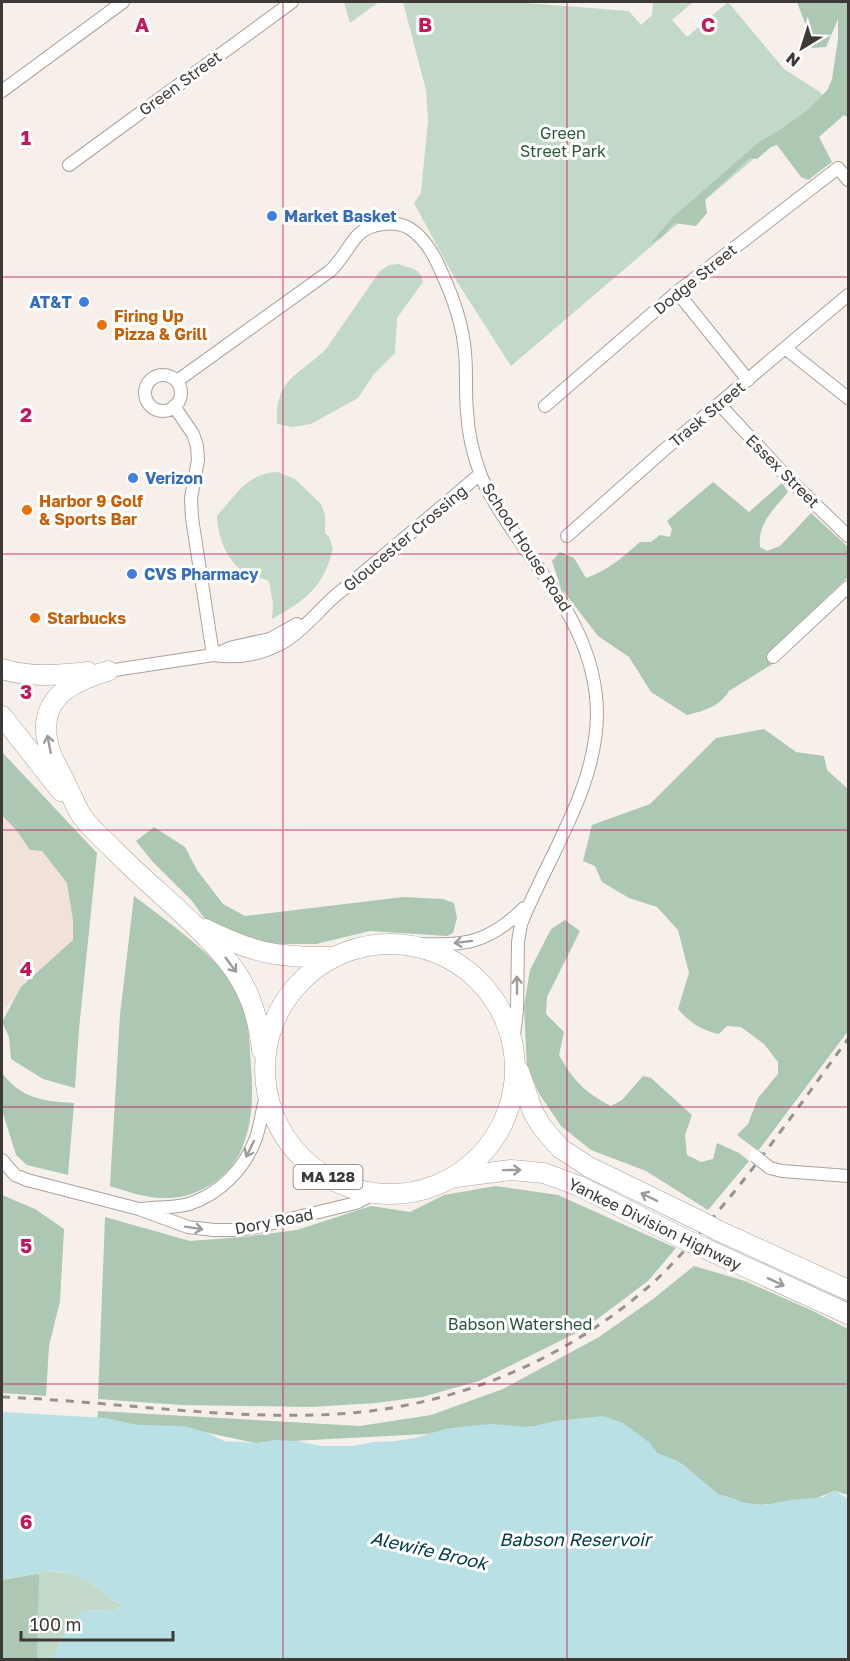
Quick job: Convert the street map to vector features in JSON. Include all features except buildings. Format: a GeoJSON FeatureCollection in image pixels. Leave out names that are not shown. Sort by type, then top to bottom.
{"type":"FeatureCollection","features":[{"type":"Feature","properties":{"kind":"highway"},"geometry":{"type":"LineString","coordinates":[[2,669],[15,673],[44,676],[108,670]]}},
{"type":"Feature","properties":{"kind":"highway"},"geometry":{"type":"LineString","coordinates":[[82,816],[51,753],[46,725],[51,706],[61,693],[74,683],[108,670]]}},
{"type":"Feature","properties":{"kind":"highway","name":"MA 128"},"geometry":{"type":"LineString","coordinates":[[2,716],[38,764],[82,816],[136,873],[192,922],[227,959],[244,983],[259,1027],[267,1093],[272,1112],[283,1134],[308,1164],[341,1184],[374,1194],[397,1194],[423,1190],[454,1177]]}},
{"type":"Feature","properties":{"kind":"highway","name":"MA 128"},"geometry":{"type":"LineString","coordinates":[[192,922],[232,942],[261,952],[300,958],[333,957],[359,947],[384,943],[421,947],[442,955],[464,968],[492,996],[503,1015],[514,1053]]}},
{"type":"Feature","properties":{"kind":"highway"},"geometry":{"type":"LineString","coordinates":[[264,1068],[268,1038],[278,1010],[303,978],[333,957]]}},
{"type":"Feature","properties":{"kind":"highway"},"geometry":{"type":"LineString","coordinates":[[454,1177],[484,1152],[501,1128],[510,1105],[514,1053]]}},
{"type":"Feature","properties":{"kind":"highway","name":"Yankee Division Highway"},"geometry":{"type":"LineString","coordinates":[[514,1053],[534,1112],[542,1127],[560,1149],[589,1167],[849,1290]]}},
{"type":"Feature","properties":{"kind":"highway","name":"Yankee Division Highway"},"geometry":{"type":"LineString","coordinates":[[454,1177],[511,1170],[544,1173],[579,1186],[686,1240],[849,1314]]}},
{"type":"Feature","properties":{"kind":"street"},"geometry":{"type":"LineString","coordinates":[[2,91],[123,2]]}},
{"type":"Feature","properties":{"kind":"street","name":"Green Street"},"geometry":{"type":"LineString","coordinates":[[69,165],[292,2]]}},
{"type":"Feature","properties":{"kind":"street","name":"Dodge Street"},"geometry":{"type":"LineString","coordinates":[[545,406],[677,292],[838,168],[849,180]]}},
{"type":"Feature","properties":{"kind":"street","name":"School House Road"},"geometry":{"type":"LineString","coordinates":[[177,381],[330,271],[340,262],[360,233],[384,224],[406,227],[419,235],[434,255],[460,317],[465,353],[467,413],[471,442],[480,474],[494,502],[571,615],[586,648],[592,671],[597,712],[595,746],[588,776],[521,924],[518,942],[514,1053]]}},
{"type":"Feature","properties":{"kind":"street"},"geometry":{"type":"LineString","coordinates":[[677,292],[748,380]]}},
{"type":"Feature","properties":{"kind":"street","name":"Trask Street"},"geometry":{"type":"LineString","coordinates":[[567,536],[664,450],[849,295]]}},
{"type":"Feature","properties":{"kind":"street"},"geometry":{"type":"LineString","coordinates":[[785,348],[849,398]]}},
{"type":"Feature","properties":{"kind":"street"},"geometry":{"type":"LineString","coordinates":[[166,375],[177,381],[180,386],[180,397],[174,406],[163,411],[148,403],[146,385],[155,376],[166,375]]}},
{"type":"Feature","properties":{"kind":"street","name":"Essex Street"},"geometry":{"type":"LineString","coordinates":[[719,404],[786,477],[849,536]]}},
{"type":"Feature","properties":{"kind":"street"},"geometry":{"type":"LineString","coordinates":[[174,406],[193,434],[197,446],[198,460],[191,498],[192,518],[213,656]]}},
{"type":"Feature","properties":{"kind":"street","name":"Gloucester Crossing"},"geometry":{"type":"LineString","coordinates":[[108,670],[213,656],[234,658],[269,650],[306,625],[330,601],[480,474]]}},
{"type":"Feature","properties":{"kind":"street"},"geometry":{"type":"LineString","coordinates":[[773,657],[849,587]]}},
{"type":"Feature","properties":{"kind":"street","name":"School House Road"},"geometry":{"type":"LineString","coordinates":[[402,944],[460,943],[484,938],[505,926],[529,903]]}},
{"type":"Feature","properties":{"kind":"street","name":"Dory Road"},"geometry":{"type":"LineString","coordinates":[[139,1209],[188,1204],[205,1197],[230,1179],[248,1155],[267,1093]]}},
{"type":"Feature","properties":{"kind":"street"},"geometry":{"type":"LineString","coordinates":[[755,1156],[770,1168],[782,1171],[849,1176]]}},
{"type":"Feature","properties":{"kind":"street","name":"Dory Road"},"geometry":{"type":"LineString","coordinates":[[2,1160],[15,1175],[27,1180],[139,1209],[188,1227],[238,1230],[356,1203],[374,1194]]}},
{"type":"Feature","properties":{"kind":"shaded area"},"geometry":{"type":"Polygon","coordinates":[[[2,799],[75,881],[79,947],[2,1010],[2,799]]]}},
{"type":"Feature","properties":{"kind":"green space"},"geometry":{"type":"Polygon","coordinates":[[[344,2],[379,2],[350,23],[344,2]]]}},
{"type":"Feature","properties":{"kind":"green space","name":"Green Street Park"},"geometry":{"type":"Polygon","coordinates":[[[403,2],[513,2],[629,11],[641,25],[652,15],[653,2],[693,2],[672,20],[687,37],[728,2],[784,69],[820,92],[825,98],[511,366],[454,277],[414,203],[421,193],[428,121],[426,90],[403,2]]]}},
{"type":"Feature","properties":{"kind":"green space"},"geometry":{"type":"Polygon","coordinates":[[[797,2],[848,2],[848,118],[844,115],[819,137],[832,162],[808,180],[801,177],[777,145],[771,147],[757,159],[750,158],[705,199],[707,213],[696,226],[674,223],[662,237],[650,244],[673,217],[758,143],[809,109],[828,89],[832,79],[838,39],[838,19],[826,47],[812,48],[797,2]]]}},
{"type":"Feature","properties":{"kind":"green space"},"geometry":{"type":"Polygon","coordinates":[[[399,264],[417,271],[423,282],[397,318],[395,353],[374,374],[358,398],[311,424],[293,427],[277,424],[280,396],[290,379],[326,349],[380,271],[389,265],[399,264]]]}},
{"type":"Feature","properties":{"kind":"green space"},"geometry":{"type":"Polygon","coordinates":[[[278,472],[295,479],[321,504],[325,515],[325,533],[333,549],[324,574],[312,592],[272,619],[273,604],[269,581],[239,568],[229,557],[223,544],[217,516],[243,486],[258,476],[278,472]]]}},
{"type":"Feature","properties":{"kind":"green space"},"geometry":{"type":"Polygon","coordinates":[[[713,482],[749,512],[782,483],[788,492],[764,524],[760,547],[767,551],[780,546],[811,513],[848,547],[848,577],[767,654],[774,663],[729,691],[716,704],[687,715],[651,692],[629,657],[598,636],[561,588],[552,561],[560,552],[574,558],[586,578],[601,572],[640,542],[651,542],[660,535],[670,537],[672,529],[667,521],[713,482]]]}},
{"type":"Feature","properties":{"kind":"green space"},"geometry":{"type":"Polygon","coordinates":[[[764,729],[796,752],[824,756],[827,770],[848,789],[848,1031],[758,1151],[737,1135],[748,1124],[758,1098],[778,1074],[778,1062],[764,1044],[741,1027],[727,1026],[719,1034],[701,1028],[682,1014],[678,1009],[689,973],[678,930],[657,907],[629,898],[602,882],[595,866],[583,861],[592,825],[650,804],[716,738],[764,729]]]}},
{"type":"Feature","properties":{"kind":"green space"},"geometry":{"type":"Polygon","coordinates":[[[2,752],[97,853],[75,1088],[43,1079],[11,1059],[9,1037],[2,1022],[21,987],[73,940],[73,920],[67,883],[42,851],[30,850],[2,815],[2,752]]]}},
{"type":"Feature","properties":{"kind":"green space"},"geometry":{"type":"Polygon","coordinates":[[[154,827],[185,847],[197,870],[223,904],[245,916],[403,897],[443,899],[454,903],[457,918],[453,933],[447,936],[370,931],[316,944],[269,944],[237,935],[205,919],[192,901],[152,861],[136,841],[154,827]]]}},
{"type":"Feature","properties":{"kind":"green space"},"geometry":{"type":"Polygon","coordinates":[[[134,896],[190,940],[230,978],[242,1000],[248,1028],[252,1076],[251,1115],[239,1155],[223,1175],[212,1184],[176,1198],[149,1197],[110,1186],[120,1015],[134,896]]]}},
{"type":"Feature","properties":{"kind":"green space"},"geometry":{"type":"Polygon","coordinates":[[[565,920],[580,931],[547,997],[546,1014],[564,1032],[559,1055],[581,1085],[611,1106],[622,1100],[643,1076],[651,1078],[692,1115],[685,1135],[687,1155],[701,1162],[713,1159],[717,1143],[739,1153],[749,1161],[708,1210],[646,1171],[591,1150],[561,1126],[540,1095],[527,1068],[524,1006],[530,970],[551,929],[565,920]]]}},
{"type":"Feature","properties":{"kind":"green space"},"geometry":{"type":"Polygon","coordinates":[[[2,1073],[17,1088],[34,1097],[74,1103],[68,1175],[27,1165],[16,1155],[2,1110],[2,1073]]]}},
{"type":"Feature","properties":{"kind":"green space","name":"Babson Watershed"},"geometry":{"type":"Polygon","coordinates":[[[496,1186],[558,1195],[676,1248],[648,1281],[584,1329],[479,1381],[422,1397],[376,1403],[311,1407],[181,1405],[98,1399],[105,1217],[190,1241],[243,1237],[297,1230],[371,1206],[410,1212],[444,1195],[496,1186]]]}},
{"type":"Feature","properties":{"kind":"green space"},"geometry":{"type":"Polygon","coordinates":[[[2,1195],[35,1209],[64,1229],[60,1301],[49,1346],[46,1396],[2,1393],[2,1195]]]}},
{"type":"Feature","properties":{"kind":"green space"},"geometry":{"type":"Polygon","coordinates":[[[694,1266],[745,1281],[848,1329],[848,1495],[835,1491],[811,1500],[759,1505],[736,1502],[721,1497],[682,1464],[654,1456],[602,1418],[501,1430],[255,1443],[190,1429],[97,1422],[98,1411],[360,1426],[431,1415],[503,1389],[599,1337],[653,1299],[694,1266]]]}},
{"type":"Feature","properties":{"kind":"green space"},"geometry":{"type":"Polygon","coordinates":[[[48,1571],[75,1575],[89,1581],[113,1601],[122,1604],[114,1611],[87,1610],[78,1615],[62,1639],[55,1655],[50,1659],[2,1660],[2,1580],[48,1571]]]}},
{"type":"Feature","properties":{"kind":"green space"},"geometry":{"type":"Polygon","coordinates":[[[39,1574],[37,1659],[2,1660],[2,1580],[39,1574]]]}},
{"type":"Feature","properties":{"kind":"water","name":"Babson Reservoir"},"geometry":{"type":"Polygon","coordinates":[[[2,1412],[106,1418],[137,1425],[184,1426],[224,1441],[258,1443],[274,1440],[297,1441],[322,1446],[353,1446],[396,1441],[467,1426],[492,1424],[530,1427],[555,1421],[603,1416],[623,1423],[650,1443],[657,1453],[678,1461],[718,1494],[744,1503],[765,1505],[824,1497],[832,1491],[848,1499],[848,1659],[50,1659],[55,1655],[63,1637],[78,1615],[87,1610],[114,1611],[122,1604],[113,1601],[89,1581],[60,1572],[48,1571],[2,1580],[2,1412]]]}},
{"type":"Feature","properties":{"kind":"railway"},"geometry":{"type":"LineString","coordinates":[[2,1397],[199,1412],[317,1415],[362,1412],[450,1395],[534,1363],[574,1341],[611,1316],[662,1275],[741,1184],[848,1039]]}},
{"type":"Feature","properties":{"kind":"place","name":"Market Basket"},"geometry":{"type":"Point","coordinates":[272,216]}},
{"type":"Feature","properties":{"kind":"place","name":"AT&T"},"geometry":{"type":"Point","coordinates":[84,302]}},
{"type":"Feature","properties":{"kind":"place","name":"Firing Up Pizza & Grill"},"geometry":{"type":"Point","coordinates":[102,325]}},
{"type":"Feature","properties":{"kind":"place","name":"Verizon"},"geometry":{"type":"Point","coordinates":[133,478]}},
{"type":"Feature","properties":{"kind":"place","name":"Harbor 9 Golf & Sports Bar"},"geometry":{"type":"Point","coordinates":[27,510]}},
{"type":"Feature","properties":{"kind":"place","name":"CVS Pharmacy"},"geometry":{"type":"Point","coordinates":[132,574]}},
{"type":"Feature","properties":{"kind":"place","name":"Starbucks"},"geometry":{"type":"Point","coordinates":[35,618]}},
{"type":"Feature","properties":{"kind":"water label","name":"Alewife Brook"},"geometry":{"type":"Point","coordinates":[429,1551]}}]}
